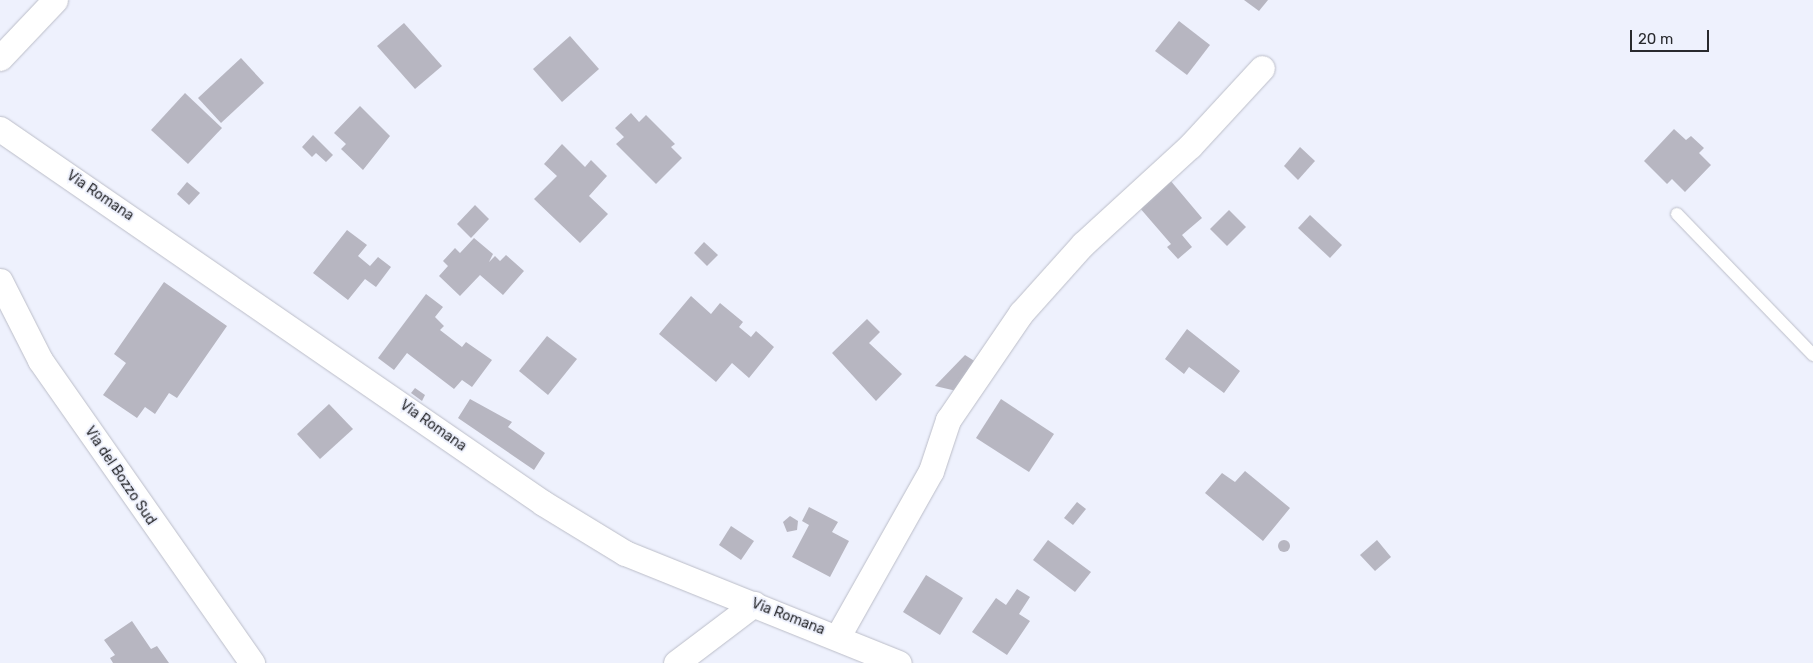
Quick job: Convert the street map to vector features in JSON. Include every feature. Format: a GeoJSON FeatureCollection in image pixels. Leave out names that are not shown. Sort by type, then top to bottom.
{"type":"FeatureCollection","features":[{"type":"Feature","properties":{"kind":"street"},"geometry":{"type":"LineString","coordinates":[[0,58],[55,0]]}},
{"type":"Feature","properties":{"kind":"street"},"geometry":{"type":"LineString","coordinates":[[838,636],[931,471],[948,420],[1021,313],[1083,244],[1190,146],[1262,68]]}},
{"type":"Feature","properties":{"kind":"street","name":"Via Romana"},"geometry":{"type":"LineString","coordinates":[[0,129],[543,503],[626,553],[838,636],[899,663]]}},
{"type":"Feature","properties":{"kind":"street","name":"Via del Bozzo Sud"},"geometry":{"type":"LineString","coordinates":[[0,281],[40,360],[252,663]]}},
{"type":"Feature","properties":{"kind":"street"},"geometry":{"type":"LineString","coordinates":[[676,663],[754,604]]}},
{"type":"Feature","properties":{"kind":"lane"},"geometry":{"type":"LineString","coordinates":[[1677,214],[1813,355]]}},
{"type":"Feature","properties":{"kind":"building"},"geometry":{"type":"Polygon","coordinates":[[[1244,0],[1268,0],[1259,11],[1244,0]]]}},
{"type":"Feature","properties":{"kind":"building"},"geometry":{"type":"Polygon","coordinates":[[[1179,21],[1210,45],[1187,75],[1155,51],[1179,21]]]}},
{"type":"Feature","properties":{"kind":"building"},"geometry":{"type":"Polygon","coordinates":[[[404,23],[442,66],[415,89],[377,46],[404,23]]]}},
{"type":"Feature","properties":{"kind":"building"},"geometry":{"type":"Polygon","coordinates":[[[570,36],[599,69],[562,102],[533,69],[570,36]]]}},
{"type":"Feature","properties":{"kind":"building"},"geometry":{"type":"Polygon","coordinates":[[[241,58],[264,83],[221,123],[198,98],[241,58]]]}},
{"type":"Feature","properties":{"kind":"building"},"geometry":{"type":"Polygon","coordinates":[[[185,93],[222,128],[188,164],[151,130],[185,93]]]}},
{"type":"Feature","properties":{"kind":"building"},"geometry":{"type":"Polygon","coordinates":[[[360,106],[390,136],[363,170],[341,149],[346,144],[334,133],[360,106]]]}},
{"type":"Feature","properties":{"kind":"building"},"geometry":{"type":"Polygon","coordinates":[[[631,113],[639,122],[646,115],[675,144],[671,147],[682,158],[656,184],[616,144],[624,137],[615,128],[631,113]]]}},
{"type":"Feature","properties":{"kind":"building"},"geometry":{"type":"Polygon","coordinates":[[[1674,129],[1686,140],[1691,136],[1704,148],[1699,153],[1711,165],[1685,192],[1672,179],[1667,184],[1644,161],[1674,129]]]}},
{"type":"Feature","properties":{"kind":"building"},"geometry":{"type":"Polygon","coordinates":[[[313,135],[333,155],[326,162],[316,153],[312,157],[302,147],[313,135]]]}},
{"type":"Feature","properties":{"kind":"building"},"geometry":{"type":"Polygon","coordinates":[[[562,144],[585,167],[591,160],[607,176],[589,196],[608,214],[580,243],[534,199],[557,176],[544,164],[562,144]]]}},
{"type":"Feature","properties":{"kind":"building"},"geometry":{"type":"Polygon","coordinates":[[[1300,147],[1315,161],[1298,180],[1284,166],[1300,147]]]}},
{"type":"Feature","properties":{"kind":"building"},"geometry":{"type":"Polygon","coordinates":[[[1170,180],[1202,218],[1182,235],[1192,247],[1178,259],[1167,247],[1171,244],[1139,207],[1170,180]]]}},
{"type":"Feature","properties":{"kind":"building"},"geometry":{"type":"Polygon","coordinates":[[[187,182],[200,193],[189,205],[177,194],[187,182]]]}},
{"type":"Feature","properties":{"kind":"building"},"geometry":{"type":"Polygon","coordinates":[[[475,205],[489,219],[471,238],[457,224],[475,205]]]}},
{"type":"Feature","properties":{"kind":"building"},"geometry":{"type":"Polygon","coordinates":[[[1229,210],[1246,227],[1227,246],[1210,229],[1229,210]]]}},
{"type":"Feature","properties":{"kind":"building"},"geometry":{"type":"Polygon","coordinates":[[[1310,215],[1342,245],[1330,258],[1298,228],[1310,215]]]}},
{"type":"Feature","properties":{"kind":"building"},"geometry":{"type":"Polygon","coordinates":[[[347,230],[367,245],[358,256],[370,266],[378,257],[391,267],[376,287],[365,279],[348,300],[313,273],[347,230]]]}},
{"type":"Feature","properties":{"kind":"building"},"geometry":{"type":"Polygon","coordinates":[[[474,238],[493,254],[489,262],[495,256],[500,261],[506,255],[524,271],[503,295],[480,275],[460,296],[439,276],[448,266],[443,261],[455,248],[460,253],[474,238]]]}},
{"type":"Feature","properties":{"kind":"building"},"geometry":{"type":"Polygon","coordinates":[[[704,242],[718,255],[707,266],[694,253],[704,242]]]}},
{"type":"Feature","properties":{"kind":"building"},"geometry":{"type":"Polygon","coordinates":[[[164,282],[227,326],[177,398],[169,393],[155,414],[145,407],[137,418],[103,395],[126,363],[114,354],[164,282]]]}},
{"type":"Feature","properties":{"kind":"building"},"geometry":{"type":"Polygon","coordinates":[[[426,294],[443,307],[435,317],[444,326],[440,330],[462,347],[466,342],[492,360],[472,387],[462,380],[454,389],[407,353],[394,370],[378,358],[426,294]]]}},
{"type":"Feature","properties":{"kind":"building"},"geometry":{"type":"Polygon","coordinates":[[[691,296],[711,314],[720,303],[743,322],[739,327],[751,337],[756,331],[774,347],[749,378],[732,363],[716,382],[659,334],[691,296]]]}},
{"type":"Feature","properties":{"kind":"building"},"geometry":{"type":"Polygon","coordinates":[[[867,319],[880,332],[869,343],[902,374],[876,401],[832,353],[867,319]]]}},
{"type":"Feature","properties":{"kind":"building"},"geometry":{"type":"Polygon","coordinates":[[[1187,329],[1240,371],[1224,393],[1189,367],[1184,374],[1165,359],[1187,329]]]}},
{"type":"Feature","properties":{"kind":"building"},"geometry":{"type":"Polygon","coordinates":[[[547,336],[577,359],[548,395],[519,371],[547,336]]]}},
{"type":"Feature","properties":{"kind":"building"},"geometry":{"type":"Polygon","coordinates":[[[965,355],[976,362],[961,392],[935,386],[965,355]]]}},
{"type":"Feature","properties":{"kind":"building"},"geometry":{"type":"Polygon","coordinates":[[[415,388],[425,395],[422,401],[411,393],[415,388]]]}},
{"type":"Feature","properties":{"kind":"building"},"geometry":{"type":"Polygon","coordinates":[[[470,399],[512,422],[508,427],[545,453],[534,470],[458,418],[470,399]]]}},
{"type":"Feature","properties":{"kind":"building"},"geometry":{"type":"Polygon","coordinates":[[[1001,399],[1054,434],[1029,472],[976,438],[1001,399]]]}},
{"type":"Feature","properties":{"kind":"building"},"geometry":{"type":"Polygon","coordinates":[[[329,404],[353,429],[320,459],[297,434],[329,404]]]}},
{"type":"Feature","properties":{"kind":"building"},"geometry":{"type":"Polygon","coordinates":[[[1245,471],[1290,508],[1263,541],[1205,493],[1222,473],[1235,482],[1245,471]]]}},
{"type":"Feature","properties":{"kind":"building"},"geometry":{"type":"Polygon","coordinates":[[[1077,502],[1086,509],[1073,525],[1064,518],[1077,502]]]}},
{"type":"Feature","properties":{"kind":"building"},"geometry":{"type":"Polygon","coordinates":[[[809,507],[838,522],[832,532],[849,541],[830,577],[792,557],[809,525],[802,521],[809,507]]]}},
{"type":"Feature","properties":{"kind":"building"},"geometry":{"type":"Polygon","coordinates":[[[790,516],[798,521],[797,530],[787,532],[783,522],[790,516]]]}},
{"type":"Feature","properties":{"kind":"building"},"geometry":{"type":"Polygon","coordinates":[[[731,526],[754,541],[741,560],[719,545],[731,526]]]}},
{"type":"Feature","properties":{"kind":"building"},"geometry":{"type":"Polygon","coordinates":[[[1048,540],[1091,572],[1075,592],[1033,560],[1048,540]]]}},
{"type":"Feature","properties":{"kind":"building"},"geometry":{"type":"Polygon","coordinates":[[[1282,540],[1286,540],[1290,546],[1286,552],[1282,552],[1278,548],[1278,544],[1282,540]]]}},
{"type":"Feature","properties":{"kind":"building"},"geometry":{"type":"Polygon","coordinates":[[[1377,540],[1391,557],[1375,571],[1360,555],[1377,540]]]}},
{"type":"Feature","properties":{"kind":"building"},"geometry":{"type":"Polygon","coordinates":[[[926,575],[963,598],[940,635],[903,612],[926,575]]]}},
{"type":"Feature","properties":{"kind":"building"},"geometry":{"type":"Polygon","coordinates":[[[1017,589],[1030,597],[1019,614],[1030,621],[1007,655],[972,632],[996,598],[1006,605],[1017,589]]]}},
{"type":"Feature","properties":{"kind":"building"},"geometry":{"type":"Polygon","coordinates":[[[132,621],[151,649],[157,646],[169,663],[113,663],[110,658],[115,655],[104,640],[132,621]]]}}]}
